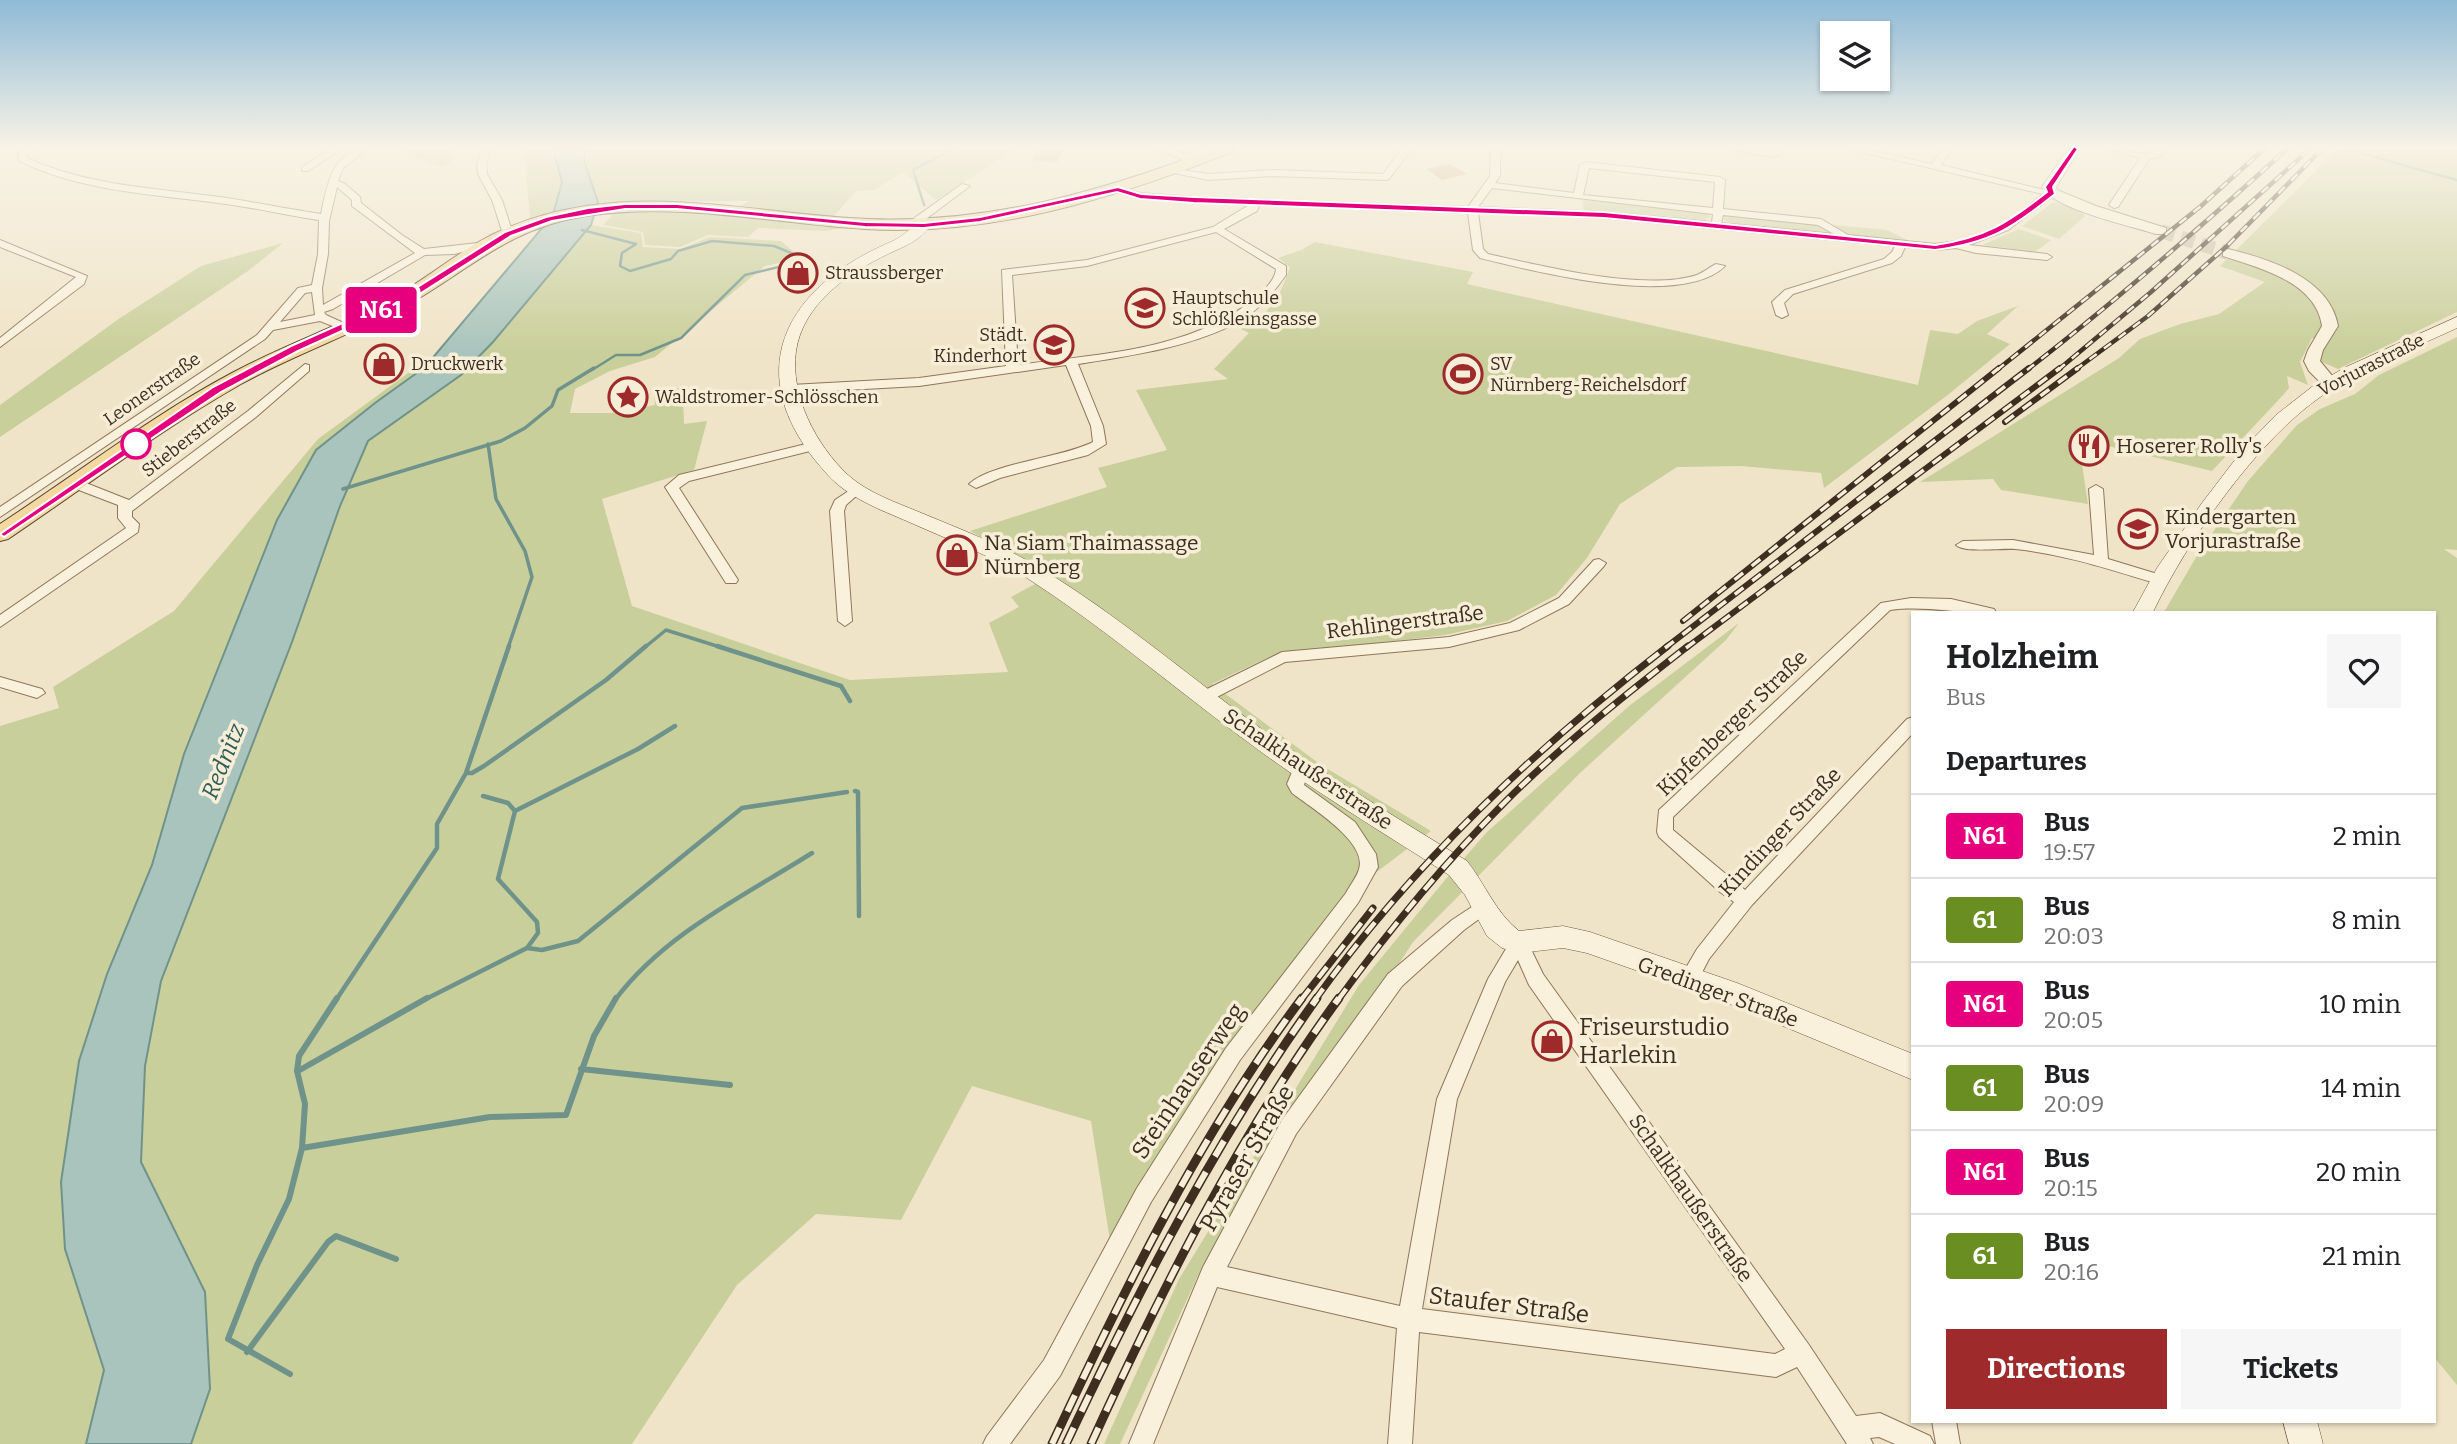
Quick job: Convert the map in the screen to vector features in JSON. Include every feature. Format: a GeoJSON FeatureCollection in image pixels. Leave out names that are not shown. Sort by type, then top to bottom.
{"type":"FeatureCollection","features":[{"type":"Feature","properties":{"kind":"main road"},"geometry":{"type":"LineString","coordinates":[[4,524],[76,484],[217,389],[295,349],[406,298],[487,245],[515,231],[562,216]]}},
{"type":"Feature","properties":{"kind":"main road"},"geometry":{"type":"LineString","coordinates":[[785,216],[865,224],[917,225],[992,216]]}},
{"type":"Feature","properties":{"kind":"main road","name":"Schalkhaußerstraße"},"geometry":{"type":"LineString","coordinates":[[917,225],[915,236],[873,255],[836,278],[816,296],[798,323],[789,349],[791,389],[814,446],[835,472],[856,490],[994,552],[1030,572],[1135,644],[1301,769],[1458,868],[1474,888],[1496,928],[1519,943]]}},
{"type":"Feature","properties":{"kind":"main road","name":"Vorjurastraße"},"geometry":{"type":"LineString","coordinates":[[2144,611],[2160,579],[2259,439],[2293,409],[2330,383],[2457,322]]}},
{"type":"Feature","properties":{"kind":"main road","name":"Gredinger Straße"},"geometry":{"type":"LineString","coordinates":[[1519,943],[1545,938],[1575,938],[1689,978],[1911,1066]]}},
{"type":"Feature","properties":{"kind":"main road"},"geometry":{"type":"LineString","coordinates":[[2301,1423],[2306,1444]]}},
{"type":"Feature","properties":{"kind":"street"},"geometry":{"type":"LineString","coordinates":[[315,216],[325,218],[323,254],[317,288],[320,314]]}},
{"type":"Feature","properties":{"kind":"street"},"geometry":{"type":"LineString","coordinates":[[371,216],[403,242],[424,252]]}},
{"type":"Feature","properties":{"kind":"street"},"geometry":{"type":"LineString","coordinates":[[507,216],[515,231]]}},
{"type":"Feature","properties":{"kind":"street"},"geometry":{"type":"LineString","coordinates":[[917,225],[928,216]]}},
{"type":"Feature","properties":{"kind":"street"},"geometry":{"type":"LineString","coordinates":[[1012,370],[1006,272],[1087,263],[1217,229],[1239,216]]}},
{"type":"Feature","properties":{"kind":"street"},"geometry":{"type":"LineString","coordinates":[[1473,216],[1480,254],[1539,269],[1608,280],[1650,282],[1699,277],[1716,270],[1720,265]]}},
{"type":"Feature","properties":{"kind":"street"},"geometry":{"type":"LineString","coordinates":[[1621,216],[1935,247],[1958,246],[2047,257]]}},
{"type":"Feature","properties":{"kind":"street"},"geometry":{"type":"LineString","coordinates":[[1717,224],[1718,216]]}},
{"type":"Feature","properties":{"kind":"street"},"geometry":{"type":"LineString","coordinates":[[1763,216],[1821,222],[1845,238]]}},
{"type":"Feature","properties":{"kind":"street"},"geometry":{"type":"LineString","coordinates":[[1958,246],[2012,224],[2022,216]]}},
{"type":"Feature","properties":{"kind":"street"},"geometry":{"type":"LineString","coordinates":[[2115,216],[2161,231]]}},
{"type":"Feature","properties":{"kind":"street"},"geometry":{"type":"LineString","coordinates":[[791,389],[919,382],[1072,362],[1129,353],[1215,329],[1251,308],[1281,275],[1282,268],[1217,229]]}},
{"type":"Feature","properties":{"kind":"street"},"geometry":{"type":"LineString","coordinates":[[0,243],[82,276],[80,282],[3,338]]}},
{"type":"Feature","properties":{"kind":"street"},"geometry":{"type":"LineString","coordinates":[[1782,314],[1778,302],[1789,292],[1888,261],[1897,254],[1901,244]]}},
{"type":"Feature","properties":{"kind":"street"},"geometry":{"type":"LineString","coordinates":[[271,327],[320,314],[424,252],[487,245]]}},
{"type":"Feature","properties":{"kind":"street"},"geometry":{"type":"LineString","coordinates":[[2228,253],[2281,272],[2319,298],[2326,308],[2330,326],[2311,356],[2311,363],[2317,373],[2330,383]]}},
{"type":"Feature","properties":{"kind":"street","name":"Leonerstraße"},"geometry":{"type":"LineString","coordinates":[[4,524],[261,337],[302,290],[317,288]]}},
{"type":"Feature","properties":{"kind":"street"},"geometry":{"type":"LineString","coordinates":[[320,314],[344,327]]}},
{"type":"Feature","properties":{"kind":"street"},"geometry":{"type":"LineString","coordinates":[[976,484],[995,475],[1084,452],[1100,444],[1097,426],[1072,362]]}},
{"type":"Feature","properties":{"kind":"street","name":"Stieberstraße"},"geometry":{"type":"LineString","coordinates":[[126,509],[252,414],[305,368]]}},
{"type":"Feature","properties":{"kind":"street"},"geometry":{"type":"LineString","coordinates":[[731,580],[672,487],[684,478],[814,446]]}},
{"type":"Feature","properties":{"kind":"street"},"geometry":{"type":"LineString","coordinates":[[0,622],[133,529],[132,524],[125,518],[125,503],[76,484]]}},
{"type":"Feature","properties":{"kind":"street"},"geometry":{"type":"LineString","coordinates":[[2096,489],[2102,562]]}},
{"type":"Feature","properties":{"kind":"street"},"geometry":{"type":"LineString","coordinates":[[845,621],[837,511],[840,503],[856,490]]}},
{"type":"Feature","properties":{"kind":"street"},"geometry":{"type":"LineString","coordinates":[[1963,545],[2018,544],[2102,562],[2160,579]]}},
{"type":"Feature","properties":{"kind":"street","name":"Rehlingerstraße"},"geometry":{"type":"LineString","coordinates":[[1204,697],[1282,657],[1449,642],[1514,627],[1564,601],[1599,563]]}},
{"type":"Feature","properties":{"kind":"street","name":"Kipfenberger Straße"},"geometry":{"type":"LineString","coordinates":[[1746,900],[1726,887],[1665,832],[1665,815],[1886,606],[1901,603],[1956,604],[1985,611]]}},
{"type":"Feature","properties":{"kind":"street"},"geometry":{"type":"LineString","coordinates":[[0,682],[37,693]]}},
{"type":"Feature","properties":{"kind":"street","name":"Kindinger Straße"},"geometry":{"type":"LineString","coordinates":[[1689,978],[1703,954],[1746,900],[1911,725]]}},
{"type":"Feature","properties":{"kind":"street","name":"Steinhauserweg"},"geometry":{"type":"LineString","coordinates":[[995,1444],[1052,1368],[1101,1271],[1144,1195],[1233,1054],[1352,898],[1369,867],[1367,854],[1349,827],[1298,789],[1295,784],[1301,769]]}},
{"type":"Feature","properties":{"kind":"street","name":"Pyraser Straße"},"geometry":{"type":"LineString","coordinates":[[1140,1444],[1211,1275],[1289,1127],[1395,980],[1484,906]]}},
{"type":"Feature","properties":{"kind":"street"},"geometry":{"type":"LineString","coordinates":[[1401,1444],[1409,1319],[1447,1099],[1497,979],[1519,943]]}},
{"type":"Feature","properties":{"kind":"street","name":"Schalkhaußerstraße"},"geometry":{"type":"LineString","coordinates":[[1519,943],[1536,979],[1801,1353],[1856,1436]]}},
{"type":"Feature","properties":{"kind":"street","name":"Staufer Straße"},"geometry":{"type":"LineString","coordinates":[[1211,1275],[1409,1319],[1776,1366],[1801,1353]]}},
{"type":"Feature","properties":{"kind":"street"},"geometry":{"type":"LineString","coordinates":[[1944,1423],[1948,1444]]}},
{"type":"Feature","properties":{"kind":"street"},"geometry":{"type":"LineString","coordinates":[[1856,1436],[1880,1425],[1922,1444]]}},
{"type":"Feature","properties":{"kind":"green space"},"geometry":{"type":"Polygon","coordinates":[[[611,216],[835,216],[850,227],[825,231],[758,228],[748,237],[708,235],[680,247],[645,245],[643,232],[603,225],[611,216]]]}},
{"type":"Feature","properties":{"kind":"green space"},"geometry":{"type":"Polygon","coordinates":[[[1655,216],[1710,216],[1703,220],[1655,216]]]}},
{"type":"Feature","properties":{"kind":"green space"},"geometry":{"type":"Polygon","coordinates":[[[1724,216],[1747,216],[1819,224],[1837,234],[1732,223],[1724,220],[1724,216]]]}},
{"type":"Feature","properties":{"kind":"green space"},"geometry":{"type":"Polygon","coordinates":[[[2034,216],[2085,216],[2059,239],[2022,226],[2034,216]]]}},
{"type":"Feature","properties":{"kind":"green space"},"geometry":{"type":"Polygon","coordinates":[[[2270,216],[2457,216],[2457,312],[2338,369],[2322,362],[2319,357],[2326,344],[2312,338],[2300,362],[2308,385],[2287,376],[2289,388],[2212,471],[2104,445],[2102,458],[2081,458],[2088,504],[2001,490],[1993,479],[1920,482],[2119,358],[2140,339],[2180,324],[2219,314],[2265,282],[2220,266],[2270,216]]]}},
{"type":"Feature","properties":{"kind":"green space"},"geometry":{"type":"Polygon","coordinates":[[[591,225],[641,233],[643,247],[681,249],[709,237],[781,241],[801,258],[765,266],[655,357],[610,371],[575,389],[570,413],[612,413],[655,405],[654,393],[679,388],[683,398],[684,424],[707,421],[694,470],[602,499],[632,606],[850,680],[1008,672],[989,623],[1019,607],[1011,597],[1035,584],[1013,555],[970,531],[1107,487],[1098,468],[1167,450],[1136,390],[1228,379],[1214,369],[1249,333],[1241,329],[1267,311],[1278,296],[1290,267],[1278,258],[1315,242],[1473,272],[1467,284],[1918,385],[1930,330],[1958,334],[1977,321],[2018,306],[1987,334],[2010,344],[1949,394],[1824,488],[1821,473],[1741,466],[1677,467],[1620,504],[1587,558],[1556,595],[1507,621],[1445,635],[1271,656],[1212,684],[1321,765],[1431,831],[1370,877],[1271,1006],[1111,1247],[1091,1121],[972,1086],[901,1220],[816,1214],[737,1285],[632,1444],[191,1444],[210,1389],[205,1292],[141,1162],[145,1066],[161,981],[292,642],[340,506],[368,441],[461,375],[493,342],[591,225]]]}},
{"type":"Feature","properties":{"kind":"green space"},"geometry":{"type":"Polygon","coordinates":[[[1833,225],[1887,230],[1909,241],[1848,235],[1833,225]]]}},
{"type":"Feature","properties":{"kind":"green space"},"geometry":{"type":"Polygon","coordinates":[[[2019,229],[2051,240],[2035,252],[1982,245],[2019,229]]]}},
{"type":"Feature","properties":{"kind":"green space"},"geometry":{"type":"Polygon","coordinates":[[[283,243],[248,271],[0,437],[0,405],[120,318],[201,266],[283,243]]]}},
{"type":"Feature","properties":{"kind":"green space"},"geometry":{"type":"Polygon","coordinates":[[[2457,337],[2457,550],[2444,549],[2457,558],[2457,1385],[2436,1359],[2436,611],[2165,611],[2198,554],[2248,481],[2297,425],[2320,409],[2355,394],[2379,375],[2457,337]]]}},
{"type":"Feature","properties":{"kind":"green space"},"geometry":{"type":"Polygon","coordinates":[[[419,365],[425,367],[316,450],[277,520],[184,754],[152,865],[107,974],[79,1061],[61,1182],[65,1249],[104,1371],[86,1444],[0,1444],[0,726],[59,708],[53,687],[174,611],[318,439],[419,365]]]}},
{"type":"Feature","properties":{"kind":"green space"},"geometry":{"type":"Polygon","coordinates":[[[1739,623],[1726,640],[1580,773],[1413,942],[1203,1265],[1120,1444],[1104,1444],[1179,1279],[1359,985],[1487,832],[1629,706],[1739,623]]]}},
{"type":"Feature","properties":{"kind":"water","name":"Rednitz"},"geometry":{"type":"Polygon","coordinates":[[[550,216],[594,216],[591,225],[493,342],[461,375],[368,441],[340,506],[292,642],[161,981],[145,1066],[141,1162],[205,1292],[210,1389],[191,1444],[86,1444],[104,1370],[65,1249],[61,1182],[79,1061],[107,974],[152,865],[184,754],[277,520],[316,450],[425,367],[550,216]]]}},
{"type":"Feature","properties":{"kind":"waterway"},"geometry":{"type":"LineString","coordinates":[[582,230],[636,244],[622,253],[620,266],[630,271],[671,259],[678,251],[712,241],[774,246],[808,260],[745,275],[681,338],[640,355],[616,355],[592,370]]}},
{"type":"Feature","properties":{"kind":"waterway"},"geometry":{"type":"LineString","coordinates":[[488,445],[525,428],[552,406],[558,390],[594,368]]}},
{"type":"Feature","properties":{"kind":"waterway"},"geometry":{"type":"LineString","coordinates":[[343,489],[488,445]]}},
{"type":"Feature","properties":{"kind":"waterway"},"geometry":{"type":"LineString","coordinates":[[488,445],[496,499],[525,551],[532,577],[508,648]]}},
{"type":"Feature","properties":{"kind":"waterway"},"geometry":{"type":"LineString","coordinates":[[644,648],[666,630],[723,648]]}},
{"type":"Feature","properties":{"kind":"waterway"},"geometry":{"type":"LineString","coordinates":[[466,773],[509,646]]}},
{"type":"Feature","properties":{"kind":"waterway"},"geometry":{"type":"LineString","coordinates":[[466,773],[472,773],[484,766],[606,680],[646,646]]}},
{"type":"Feature","properties":{"kind":"waterway"},"geometry":{"type":"LineString","coordinates":[[717,646],[841,686],[850,701]]}},
{"type":"Feature","properties":{"kind":"waterway"},"geometry":{"type":"LineString","coordinates":[[515,811],[638,749],[675,726]]}},
{"type":"Feature","properties":{"kind":"waterway"},"geometry":{"type":"LineString","coordinates":[[336,1000],[437,848],[437,824],[466,773]]}},
{"type":"Feature","properties":{"kind":"waterway"},"geometry":{"type":"LineString","coordinates":[[855,791],[858,792],[859,916]]}},
{"type":"Feature","properties":{"kind":"waterway"},"geometry":{"type":"LineString","coordinates":[[527,948],[542,950],[578,941],[742,808],[847,792]]}},
{"type":"Feature","properties":{"kind":"waterway"},"geometry":{"type":"LineString","coordinates":[[483,796],[508,803],[515,811]]}},
{"type":"Feature","properties":{"kind":"waterway"},"geometry":{"type":"LineString","coordinates":[[515,811],[498,879],[537,922],[538,933],[527,948]]}},
{"type":"Feature","properties":{"kind":"waterway"},"geometry":{"type":"LineString","coordinates":[[615,1000],[635,976],[681,936],[812,853]]}},
{"type":"Feature","properties":{"kind":"waterway"},"geometry":{"type":"LineString","coordinates":[[424,1000],[527,948]]}},
{"type":"Feature","properties":{"kind":"waterway"},"geometry":{"type":"LineString","coordinates":[[302,1148],[305,1104],[297,1071],[299,1056],[337,998]]}},
{"type":"Feature","properties":{"kind":"waterway"},"geometry":{"type":"LineString","coordinates":[[298,1071],[427,998]]}},
{"type":"Feature","properties":{"kind":"waterway"},"geometry":{"type":"LineString","coordinates":[[582,1069],[594,1036],[616,998]]}},
{"type":"Feature","properties":{"kind":"waterway"},"geometry":{"type":"LineString","coordinates":[[302,1148],[490,1117],[566,1115],[582,1069]]}},
{"type":"Feature","properties":{"kind":"waterway"},"geometry":{"type":"LineString","coordinates":[[582,1069],[730,1085]]}},
{"type":"Feature","properties":{"kind":"waterway"},"geometry":{"type":"LineString","coordinates":[[248,1350],[228,1339],[257,1265],[289,1199],[302,1148]]}},
{"type":"Feature","properties":{"kind":"waterway"},"geometry":{"type":"LineString","coordinates":[[248,1350],[328,1242],[336,1236],[396,1259]]}},
{"type":"Feature","properties":{"kind":"waterway"},"geometry":{"type":"LineString","coordinates":[[248,1350],[290,1374]]}},
{"type":"Feature","properties":{"kind":"tunnel"},"geometry":{"type":"LineString","coordinates":[[2161,231],[2228,253]]}},
{"type":"Feature","properties":{"kind":"railway"},"geometry":{"type":"LineString","coordinates":[[1997,370],[2188,216]]}},
{"type":"Feature","properties":{"kind":"railway"},"geometry":{"type":"LineString","coordinates":[[2027,370],[2094,317],[2211,216]]}},
{"type":"Feature","properties":{"kind":"railway"},"geometry":{"type":"LineString","coordinates":[[2058,370],[2235,216]]}},
{"type":"Feature","properties":{"kind":"railway"},"geometry":{"type":"LineString","coordinates":[[2075,370],[2148,316],[2227,246],[2256,216]]}},
{"type":"Feature","properties":{"kind":"railway"},"geometry":{"type":"LineString","coordinates":[[1683,621],[1999,368]]}},
{"type":"Feature","properties":{"kind":"railway"},"geometry":{"type":"LineString","coordinates":[[1665,648],[2029,368]]}},
{"type":"Feature","properties":{"kind":"railway"},"geometry":{"type":"LineString","coordinates":[[1686,648],[2060,368]]}},
{"type":"Feature","properties":{"kind":"railway"},"geometry":{"type":"LineString","coordinates":[[2005,422],[2078,368]]}},
{"type":"Feature","properties":{"kind":"railway"},"geometry":{"type":"LineString","coordinates":[[1315,1000],[1393,901],[1478,810],[1571,726],[1668,646]]}},
{"type":"Feature","properties":{"kind":"railway"},"geometry":{"type":"LineString","coordinates":[[1338,1000],[1418,898],[1506,801],[1572,740],[1688,646]]}},
{"type":"Feature","properties":{"kind":"railway"},"geometry":{"type":"LineString","coordinates":[[1301,1000],[1373,908]]}},
{"type":"Feature","properties":{"kind":"railway"},"geometry":{"type":"LineString","coordinates":[[1052,1444],[1107,1328],[1197,1158],[1230,1103],[1302,998]]}},
{"type":"Feature","properties":{"kind":"railway"},"geometry":{"type":"LineString","coordinates":[[1066,1444],[1181,1215],[1246,1105],[1317,998]]}},
{"type":"Feature","properties":{"kind":"railway"},"geometry":{"type":"LineString","coordinates":[[1091,1444],[1174,1271],[1235,1159],[1302,1050],[1339,998]]}},
{"type":"Feature","properties":{"kind":"bus line","name":"N61"},"geometry":{"type":"LineString","coordinates":[[0,534],[217,389],[295,349],[406,298],[508,234],[562,216]]}},
{"type":"Feature","properties":{"kind":"bus line","name":"N61"},"geometry":{"type":"LineString","coordinates":[[786,216],[897,226],[957,223],[994,216]]}},
{"type":"Feature","properties":{"kind":"bus line","name":"N61"},"geometry":{"type":"LineString","coordinates":[[1621,216],[1935,247],[1965,244],[1990,235],[2022,216]]}},
{"type":"Feature","properties":{"kind":"place","name":"Straussberger"},"geometry":{"type":"Point","coordinates":[798,273]}},
{"type":"Feature","properties":{"kind":"place","name":"Hauptschule Schlößleinsgasse"},"geometry":{"type":"Point","coordinates":[1145,308]}},
{"type":"Feature","properties":{"kind":"place","name":"Städt. Kinderhort"},"geometry":{"type":"Point","coordinates":[1054,345]}},
{"type":"Feature","properties":{"kind":"place","name":"Druckwerk"},"geometry":{"type":"Point","coordinates":[384,364]}},
{"type":"Feature","properties":{"kind":"place","name":"SV Nürnberg-Reichelsdorf"},"geometry":{"type":"Point","coordinates":[1463,374]}},
{"type":"Feature","properties":{"kind":"place","name":"Waldstromer-Schlösschen"},"geometry":{"type":"Point","coordinates":[628,397]}},
{"type":"Feature","properties":{"kind":"place","name":"Hoserer Rolly's"},"geometry":{"type":"Point","coordinates":[2089,446]}},
{"type":"Feature","properties":{"kind":"place","name":"Kindergarten Vorjurastraße"},"geometry":{"type":"Point","coordinates":[2138,529]}},
{"type":"Feature","properties":{"kind":"place","name":"Na Siam Thaimassage Nürnberg"},"geometry":{"type":"Point","coordinates":[957,555]}},
{"type":"Feature","properties":{"kind":"place","name":"Friseurstudio Harlekin"},"geometry":{"type":"Point","coordinates":[1552,1041]}}]}
